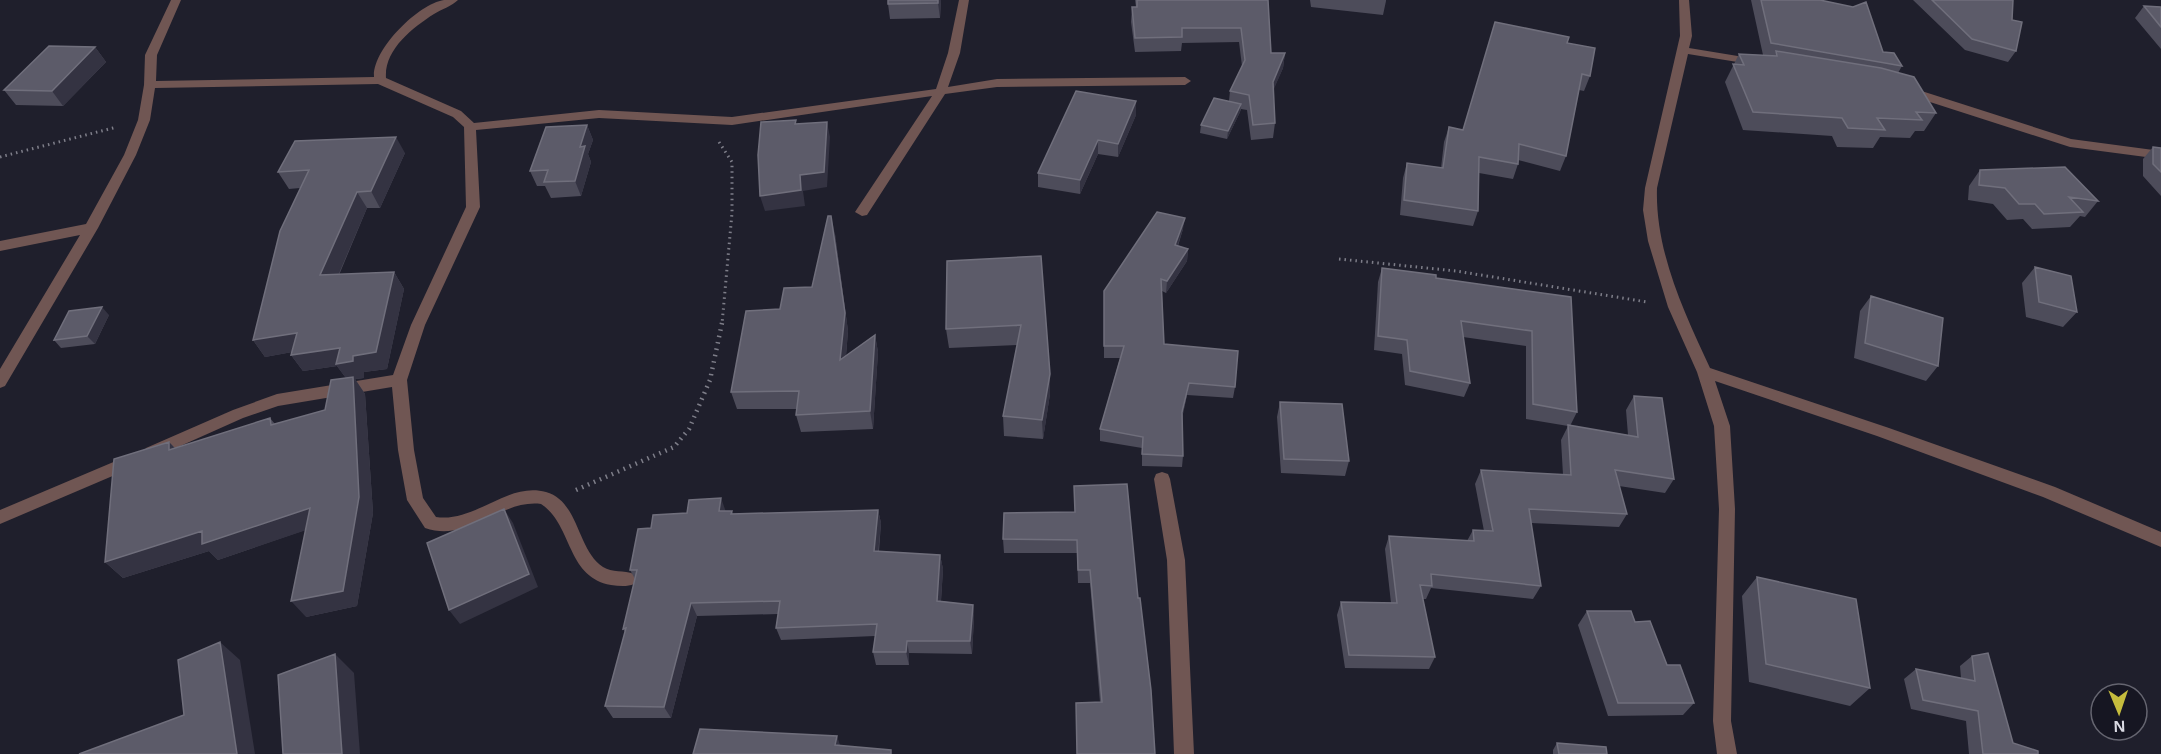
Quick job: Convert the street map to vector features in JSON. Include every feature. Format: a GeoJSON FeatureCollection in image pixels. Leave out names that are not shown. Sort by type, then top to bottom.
{"type":"FeatureCollection","features":[{"type":"Feature","properties":{"kind":"street"},"geometry":{"type":"LineString","coordinates":[[0,382],[91,228],[130,155],[144,120],[150,86],[151,55],[176,0]]}},
{"type":"Feature","properties":{"kind":"street"},"geometry":{"type":"LineString","coordinates":[[380,80],[378,71],[380,63],[397,39],[417,18],[453,0]]}},
{"type":"Feature","properties":{"kind":"street"},"geometry":{"type":"LineString","coordinates":[[862,212],[940,93],[954,53],[964,0]]}},
{"type":"Feature","properties":{"kind":"street"},"geometry":{"type":"LineString","coordinates":[[1684,0],[1686,36],[1651,188],[1650,210],[1655,241],[1676,307],[1704,372],[1722,426],[1727,509],[1722,721],[1727,754]]}},
{"type":"Feature","properties":{"kind":"street"},"geometry":{"type":"LineString","coordinates":[[1682,50],[1764,63]]}},
{"type":"Feature","properties":{"kind":"street"},"geometry":{"type":"LineString","coordinates":[[150,86],[380,80],[397,90],[457,114],[466,120],[470,127],[472,207],[418,325],[399,380],[406,450],[415,500],[431,523],[448,526],[527,498],[544,497],[550,501],[569,528],[594,570],[606,576],[628,579]]}},
{"type":"Feature","properties":{"kind":"street"},"geometry":{"type":"LineString","coordinates":[[470,127],[599,114],[732,121],[776,117],[899,97],[1015,82],[1118,84],[1185,81]]}},
{"type":"Feature","properties":{"kind":"street"},"geometry":{"type":"LineString","coordinates":[[1895,87],[2070,143],[2161,155]]}},
{"type":"Feature","properties":{"kind":"street"},"geometry":{"type":"LineString","coordinates":[[0,246],[91,228]]}},
{"type":"Feature","properties":{"kind":"street"},"geometry":{"type":"LineString","coordinates":[[1704,372],[1882,432],[2049,492],[2161,540]]}},
{"type":"Feature","properties":{"kind":"street"},"geometry":{"type":"LineString","coordinates":[[0,516],[238,414],[278,400],[399,380]]}},
{"type":"Feature","properties":{"kind":"street"},"geometry":{"type":"LineString","coordinates":[[1162,479],[1176,560],[1184,754]]}},
{"type":"Feature","properties":{"kind":"path"},"geometry":{"type":"LineString","coordinates":[[550,501],[674,447],[689,429],[710,381],[721,336],[727,282],[732,213],[732,162],[700,118]]}},
{"type":"Feature","properties":{"kind":"path"},"geometry":{"type":"LineString","coordinates":[[0,157],[144,120]]}},
{"type":"Feature","properties":{"kind":"path"},"geometry":{"type":"LineString","coordinates":[[1339,259],[1456,271],[1676,307]]}},
{"type":"Feature","properties":{"kind":"building"},"geometry":{"type":"Polygon","coordinates":[[[888,0],[938,0],[938,3],[888,4],[888,0]]]}},
{"type":"Feature","properties":{"kind":"building"},"geometry":{"type":"Polygon","coordinates":[[[1137,0],[1268,0],[1271,53],[1285,53],[1273,82],[1275,123],[1253,125],[1249,95],[1230,91],[1245,60],[1241,28],[1182,28],[1182,37],[1135,38],[1132,7],[1137,7],[1137,0]]]}},
{"type":"Feature","properties":{"kind":"building"},"geometry":{"type":"Polygon","coordinates":[[[1761,0],[1820,0],[1853,7],[1866,2],[1883,52],[1894,53],[1902,66],[1771,43],[1761,0]]]}},
{"type":"Feature","properties":{"kind":"building"},"geometry":{"type":"Polygon","coordinates":[[[1932,0],[2013,0],[2012,20],[2022,22],[2016,51],[1972,39],[1932,0]]]}},
{"type":"Feature","properties":{"kind":"building"},"geometry":{"type":"Polygon","coordinates":[[[2144,6],[2161,7],[2161,27],[2144,6]]]}},
{"type":"Feature","properties":{"kind":"building"},"geometry":{"type":"Polygon","coordinates":[[[1495,22],[1569,37],[1567,43],[1595,48],[1590,76],[1582,74],[1566,156],[1519,144],[1518,164],[1479,157],[1478,211],[1404,200],[1407,163],[1443,168],[1449,127],[1463,130],[1495,22]]]}},
{"type":"Feature","properties":{"kind":"building"},"geometry":{"type":"Polygon","coordinates":[[[49,46],[95,47],[52,91],[4,90],[49,46]]]}},
{"type":"Feature","properties":{"kind":"building"},"geometry":{"type":"Polygon","coordinates":[[[1776,51],[1881,68],[1914,77],[1936,113],[1916,112],[1922,120],[1877,118],[1885,130],[1848,128],[1842,118],[1753,112],[1733,64],[1744,65],[1739,54],[1777,56],[1776,51]]]}},
{"type":"Feature","properties":{"kind":"building"},"geometry":{"type":"Polygon","coordinates":[[[1076,91],[1136,101],[1118,144],[1098,140],[1080,180],[1038,173],[1076,91]]]}},
{"type":"Feature","properties":{"kind":"building"},"geometry":{"type":"Polygon","coordinates":[[[1214,98],[1241,104],[1228,131],[1201,125],[1214,98]]]}},
{"type":"Feature","properties":{"kind":"building"},"geometry":{"type":"Polygon","coordinates":[[[796,120],[795,124],[827,122],[824,172],[800,175],[801,190],[760,196],[758,155],[761,122],[796,120]]]}},
{"type":"Feature","properties":{"kind":"building"},"geometry":{"type":"Polygon","coordinates":[[[587,125],[580,147],[585,146],[575,181],[544,182],[548,170],[530,171],[546,127],[587,125]]]}},
{"type":"Feature","properties":{"kind":"building"},"geometry":{"type":"Polygon","coordinates":[[[396,137],[371,191],[357,192],[320,275],[394,272],[376,352],[353,356],[353,361],[336,364],[340,348],[291,355],[297,333],[253,340],[280,231],[309,170],[278,172],[295,141],[396,137]]]}},
{"type":"Feature","properties":{"kind":"building"},"geometry":{"type":"Polygon","coordinates":[[[2153,147],[2161,148],[2161,172],[2153,164],[2153,147]]]}},
{"type":"Feature","properties":{"kind":"building"},"geometry":{"type":"Polygon","coordinates":[[[2065,167],[2098,201],[2069,197],[2083,212],[2044,214],[2035,204],[2019,204],[2005,188],[1979,185],[1980,170],[2065,167]]]}},
{"type":"Feature","properties":{"kind":"building"},"geometry":{"type":"Polygon","coordinates":[[[1157,212],[1185,218],[1175,245],[1188,249],[1167,281],[1161,279],[1164,344],[1238,351],[1235,387],[1189,383],[1182,412],[1183,456],[1142,454],[1143,437],[1100,429],[1124,346],[1104,346],[1104,291],[1157,212]]]}},
{"type":"Feature","properties":{"kind":"building"},"geometry":{"type":"Polygon","coordinates":[[[828,216],[831,216],[845,313],[840,360],[875,335],[870,411],[796,415],[799,391],[731,392],[746,311],[780,309],[784,288],[812,287],[828,216]]]}},
{"type":"Feature","properties":{"kind":"building"},"geometry":{"type":"Polygon","coordinates":[[[1041,256],[1050,374],[1042,420],[1003,416],[1021,325],[946,329],[947,261],[1041,256]]]}},
{"type":"Feature","properties":{"kind":"building"},"geometry":{"type":"Polygon","coordinates":[[[2035,267],[2071,276],[2077,312],[2039,302],[2035,267]]]}},
{"type":"Feature","properties":{"kind":"building"},"geometry":{"type":"Polygon","coordinates":[[[1382,268],[1571,297],[1577,412],[1533,404],[1532,331],[1461,321],[1470,383],[1410,371],[1407,340],[1378,336],[1382,268]]]}},
{"type":"Feature","properties":{"kind":"building"},"geometry":{"type":"Polygon","coordinates":[[[1871,296],[1943,318],[1938,366],[1865,343],[1871,296]]]}},
{"type":"Feature","properties":{"kind":"building"},"geometry":{"type":"Polygon","coordinates":[[[102,307],[87,336],[54,340],[69,311],[102,307]]]}},
{"type":"Feature","properties":{"kind":"building"},"geometry":{"type":"Polygon","coordinates":[[[353,377],[359,497],[343,591],[291,601],[310,508],[202,544],[202,531],[105,562],[114,459],[169,442],[169,450],[270,418],[271,425],[325,410],[331,380],[353,377]]]}},
{"type":"Feature","properties":{"kind":"building"},"geometry":{"type":"Polygon","coordinates":[[[1634,396],[1662,398],[1674,479],[1615,470],[1627,514],[1529,509],[1541,586],[1431,574],[1432,586],[1420,585],[1435,657],[1349,655],[1341,602],[1397,603],[1389,536],[1474,541],[1473,530],[1493,531],[1481,470],[1571,475],[1568,425],[1638,437],[1634,396]]]}},
{"type":"Feature","properties":{"kind":"building"},"geometry":{"type":"Polygon","coordinates":[[[1280,402],[1342,404],[1349,461],[1284,459],[1280,402]]]}},
{"type":"Feature","properties":{"kind":"building"},"geometry":{"type":"Polygon","coordinates":[[[1127,484],[1138,598],[1140,598],[1151,690],[1155,754],[1077,754],[1076,703],[1102,702],[1090,570],[1078,570],[1077,540],[1003,539],[1004,513],[1075,512],[1074,486],[1127,484]]]}},
{"type":"Feature","properties":{"kind":"building"},"geometry":{"type":"Polygon","coordinates":[[[721,498],[719,511],[732,511],[731,514],[878,510],[874,551],[940,555],[937,601],[973,605],[970,641],[907,641],[906,652],[873,652],[877,624],[776,628],[780,601],[691,603],[664,707],[605,706],[626,628],[623,629],[637,570],[630,570],[638,529],[651,528],[653,515],[687,513],[689,500],[721,498]]]}},
{"type":"Feature","properties":{"kind":"building"},"geometry":{"type":"Polygon","coordinates":[[[504,509],[529,574],[449,610],[427,543],[504,509]]]}},
{"type":"Feature","properties":{"kind":"building"},"geometry":{"type":"Polygon","coordinates":[[[1757,577],[1856,599],[1870,688],[1766,664],[1757,577]]]}},
{"type":"Feature","properties":{"kind":"building"},"geometry":{"type":"Polygon","coordinates":[[[1587,611],[1631,611],[1635,622],[1650,621],[1667,665],[1680,665],[1694,703],[1618,703],[1587,611]]]}},
{"type":"Feature","properties":{"kind":"building"},"geometry":{"type":"Polygon","coordinates":[[[220,642],[237,754],[79,754],[184,715],[178,660],[220,642]]]}},
{"type":"Feature","properties":{"kind":"building"},"geometry":{"type":"Polygon","coordinates":[[[1988,653],[2013,743],[2038,751],[2038,754],[1983,754],[1978,711],[1923,700],[1916,669],[1975,681],[1972,656],[1988,653]]]}},
{"type":"Feature","properties":{"kind":"building"},"geometry":{"type":"Polygon","coordinates":[[[335,654],[342,754],[283,754],[278,675],[335,654]]]}},
{"type":"Feature","properties":{"kind":"building"},"geometry":{"type":"Polygon","coordinates":[[[700,729],[837,736],[835,745],[891,750],[891,754],[693,754],[700,729]]]}},
{"type":"Feature","properties":{"kind":"building"},"geometry":{"type":"Polygon","coordinates":[[[1557,743],[1606,747],[1607,754],[1559,754],[1557,743]]]}}]}
